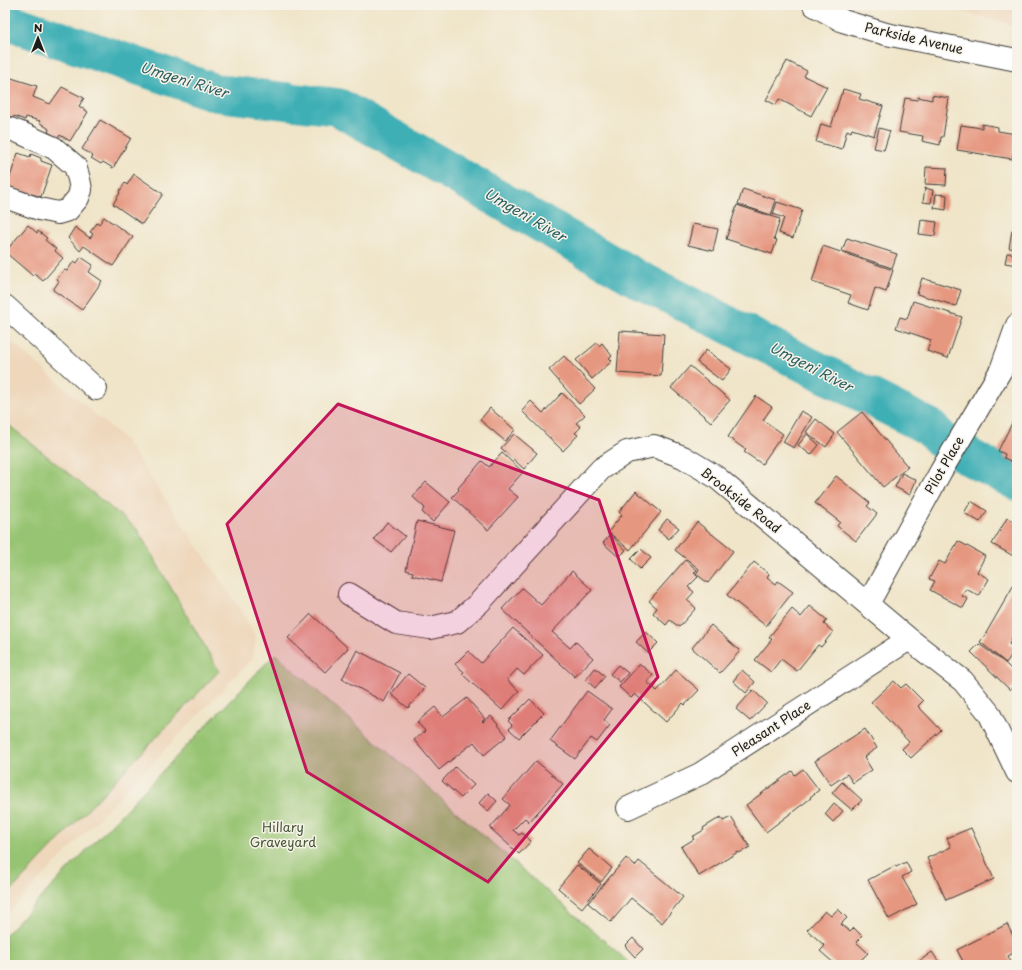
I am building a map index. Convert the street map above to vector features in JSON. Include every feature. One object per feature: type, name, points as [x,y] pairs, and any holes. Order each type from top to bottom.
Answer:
[{"type":"street","name":"Parkside Avenue","points":[[814,5],[843,21],[886,34],[1017,60]]},
{"type":"street","points":[[5,127],[54,148],[75,166],[81,190],[78,198],[68,210],[58,213],[39,209],[5,197]]},
{"type":"street","points":[[5,306],[96,389]]},
{"type":"street","name":"Pilot Place","points":[[868,604],[941,471],[1001,370],[1017,326]]},
{"type":"street","name":"Brookside Road","points":[[349,594],[396,623],[430,628],[457,622],[479,603],[601,469],[627,452],[654,446],[683,457],[716,477],[909,639],[963,681],[989,713],[1017,772]]},
{"type":"street","name":"Pleasant Place","points":[[628,808],[700,774],[909,639]]},
{"type":"highlighted area","points":[[338,404],[599,500],[658,677],[488,882],[307,772],[227,524]]},
{"type":"shaded area","points":[[937,5],[1017,5],[1017,26]]},
{"type":"shaded area","points":[[5,336],[125,440],[241,610],[256,638],[253,658],[5,916]]},
{"type":"green space","points":[[5,422],[137,529],[219,671],[5,897]]},
{"type":"green space","name":"Hillary Graveyard","points":[[275,654],[632,965],[5,965],[5,935]]},
{"type":"building","points":[[787,61],[807,71],[804,76],[827,87],[811,116],[779,99],[776,105],[766,100]]},
{"type":"building","points":[[5,76],[37,86],[33,97],[50,104],[62,87],[84,98],[79,106],[88,112],[70,141],[60,135],[58,138],[48,132],[49,129],[39,122],[40,121],[26,117],[25,120],[14,116],[13,118],[5,115]]},
{"type":"building","points":[[843,89],[861,94],[859,99],[883,106],[874,136],[852,129],[851,132],[847,130],[842,149],[816,142],[821,124],[831,127]]},
{"type":"building","points":[[932,95],[949,98],[943,137],[941,137],[940,145],[922,141],[923,136],[899,132],[905,98],[917,100],[918,97],[932,100]]},
{"type":"building","points":[[100,120],[131,138],[113,168],[103,162],[101,164],[91,158],[93,156],[82,149]]},
{"type":"building","points":[[982,124],[998,127],[998,131],[1016,134],[1012,159],[957,150],[961,125],[982,128]]},
{"type":"building","points":[[879,128],[890,131],[884,150],[874,148]]},
{"type":"building","points":[[18,153],[30,157],[31,154],[41,158],[41,161],[52,165],[41,197],[7,186]]},
{"type":"building","points":[[926,167],[947,168],[946,185],[925,184]]},
{"type":"building","points":[[134,174],[163,194],[142,224],[113,204],[125,183],[127,185]]},
{"type":"building","points":[[925,188],[933,190],[931,203],[923,202]]},
{"type":"building","points":[[743,189],[776,200],[771,215],[738,204]]},
{"type":"building","points":[[936,194],[947,195],[946,210],[934,208]]},
{"type":"building","points":[[777,202],[802,210],[793,238],[779,233],[784,218],[773,214]]},
{"type":"building","points":[[737,205],[780,219],[774,239],[777,240],[772,254],[726,239]]},
{"type":"building","points":[[104,217],[133,237],[113,266],[84,246],[80,251],[68,238],[75,227],[90,238],[93,234],[90,232]]},
{"type":"building","points":[[921,220],[937,222],[935,236],[919,234]]},
{"type":"building","points":[[693,224],[718,229],[713,251],[688,245]]},
{"type":"building","points":[[28,225],[37,233],[38,231],[47,238],[45,240],[56,249],[55,251],[63,258],[43,281],[35,274],[33,276],[5,252]]},
{"type":"building","points":[[1012,230],[1017,230],[1017,249],[1009,248]]},
{"type":"building","points":[[847,238],[897,254],[892,268],[842,251]]},
{"type":"building","points":[[823,246],[893,270],[886,292],[875,288],[868,310],[848,303],[851,295],[812,282]]},
{"type":"building","points":[[1007,253],[1017,254],[1017,265],[1005,263]]},
{"type":"building","points":[[81,257],[93,265],[89,272],[102,281],[82,310],[53,290],[59,281],[57,279],[64,270],[67,271],[74,261],[77,263]]},
{"type":"building","points":[[922,278],[961,290],[956,306],[917,294]]},
{"type":"building","points":[[913,301],[962,317],[948,358],[927,351],[931,340],[896,328],[900,317],[907,319]]},
{"type":"building","points":[[620,331],[664,334],[661,376],[617,373]]},
{"type":"building","points":[[597,343],[599,346],[602,343],[612,356],[609,358],[612,361],[592,379],[576,360]]},
{"type":"building","points":[[706,350],[731,369],[722,381],[697,362]]},
{"type":"building","points":[[564,356],[595,389],[579,404],[549,370]]},
{"type":"building","points":[[690,366],[730,400],[711,422],[671,388]]},
{"type":"building","points":[[562,393],[585,415],[576,423],[581,427],[575,433],[578,435],[563,451],[522,411],[531,401],[543,413]]},
{"type":"building","points":[[756,396],[772,407],[763,420],[783,434],[762,464],[744,452],[746,450],[728,437]]},
{"type":"building","points":[[490,408],[515,430],[505,441],[480,420]]},
{"type":"building","points":[[801,411],[812,417],[794,448],[783,442]]},
{"type":"building","points":[[862,412],[908,467],[883,487],[837,432]]},
{"type":"building","points":[[816,419],[835,434],[826,447],[806,432]]},
{"type":"building","points":[[1013,421],[1017,423],[1017,464],[1004,458],[1005,454],[998,451]]},
{"type":"building","points":[[514,434],[537,453],[524,469],[501,448]]},
{"type":"building","points":[[807,434],[819,445],[811,455],[798,445]]},
{"type":"building","points":[[502,453],[523,472],[508,489],[518,497],[488,530],[452,497],[482,461],[489,467]]},
{"type":"building","points":[[902,473],[916,480],[910,495],[895,487]]},
{"type":"building","points":[[836,476],[870,503],[867,506],[877,514],[856,541],[837,526],[840,522],[815,503]]},
{"type":"building","points":[[426,482],[450,502],[433,522],[422,512],[425,508],[413,497]]},
{"type":"building","points":[[636,491],[661,512],[630,550],[608,532],[622,515],[619,512]]},
{"type":"building","points":[[971,501],[987,511],[980,522],[964,513]]},
{"type":"building","points":[[1007,518],[1017,523],[1017,558],[992,544]]},
{"type":"building","points":[[667,519],[679,528],[669,539],[658,530]]},
{"type":"building","points":[[417,521],[454,530],[441,582],[412,575],[413,572],[406,570]]},
{"type":"building","points":[[387,522],[405,536],[391,552],[374,539]]},
{"type":"building","points":[[697,522],[733,551],[708,583],[696,574],[699,569],[675,550]]},
{"type":"building","points":[[610,535],[626,550],[619,557],[603,543]]},
{"type":"building","points":[[958,541],[985,556],[977,572],[989,579],[979,596],[966,589],[962,596],[968,599],[963,608],[930,590],[935,581],[929,579],[939,561],[945,564]]},
{"type":"building","points":[[641,549],[651,558],[640,569],[631,559]]},
{"type":"building","points":[[685,560],[697,570],[694,573],[698,577],[688,587],[694,592],[687,600],[696,608],[679,627],[670,620],[666,625],[653,613],[657,608],[649,601]]},
{"type":"building","points":[[754,562],[769,574],[767,577],[776,584],[778,581],[793,592],[766,626],[727,595]]},
{"type":"building","points":[[572,571],[592,590],[552,632],[570,648],[576,642],[593,658],[575,677],[502,609],[522,588],[541,605]]},
{"type":"building","points":[[1016,581],[1017,640],[1012,638],[1009,644],[1016,649],[1006,663],[980,642]]},
{"type":"building","points":[[810,606],[827,620],[824,624],[833,632],[821,647],[818,645],[797,671],[781,659],[771,672],[755,660],[772,639],[769,637],[792,609],[801,617]]},
{"type":"building","points":[[311,614],[348,648],[325,672],[288,638]]},
{"type":"building","points":[[711,625],[740,651],[720,673],[692,648]]},
{"type":"building","points":[[513,628],[543,655],[524,675],[517,669],[507,680],[519,691],[502,710],[462,674],[464,672],[455,664],[468,651],[481,663]]},
{"type":"building","points":[[646,632],[658,643],[648,653],[636,642]]},
{"type":"building","points":[[979,644],[1004,662],[1017,675],[1017,682],[1010,690],[971,652]]},
{"type":"building","points":[[357,650],[400,673],[384,702],[342,679]]},
{"type":"building","points":[[640,664],[653,675],[647,682],[657,691],[676,670],[699,690],[685,705],[683,703],[666,722],[635,694],[631,698],[619,687]]},
{"type":"building","points":[[618,665],[628,673],[620,682],[610,674]]},
{"type":"building","points":[[595,668],[605,676],[595,688],[586,680]]},
{"type":"building","points":[[742,670],[755,682],[746,693],[733,681]]},
{"type":"building","points":[[408,674],[425,688],[408,708],[391,694]]},
{"type":"building","points":[[894,681],[901,688],[906,684],[923,701],[918,706],[941,730],[911,758],[902,749],[909,742],[871,702]]},
{"type":"building","points":[[753,690],[767,703],[750,721],[736,709]]},
{"type":"building","points":[[587,691],[612,709],[604,720],[610,725],[597,742],[591,738],[575,759],[550,741]]},
{"type":"building","points":[[467,698],[485,719],[482,721],[483,722],[491,716],[507,736],[484,755],[474,742],[439,770],[414,740],[425,731],[417,722],[435,707],[443,717]]},
{"type":"building","points":[[530,699],[544,713],[519,738],[509,729],[512,725],[508,721]]},
{"type":"building","points":[[865,729],[877,748],[864,757],[872,770],[853,783],[847,774],[831,785],[815,761]]},
{"type":"building","points":[[536,761],[563,784],[529,822],[525,818],[513,830],[519,835],[522,833],[531,841],[519,854],[490,828],[510,805],[503,799]]},
{"type":"building","points":[[455,767],[474,785],[461,798],[442,781]]},
{"type":"building","points":[[803,769],[819,790],[810,797],[811,798],[766,832],[746,805],[792,771],[795,775]]},
{"type":"building","points":[[842,782],[862,800],[852,810],[832,793]]},
{"type":"building","points":[[488,793],[497,801],[488,811],[479,803]]},
{"type":"building","points":[[834,803],[843,811],[833,822],[825,814]]},
{"type":"building","points":[[721,817],[723,821],[731,817],[750,847],[739,853],[738,852],[699,876],[681,847],[694,839],[692,837],[704,830],[703,828]]},
{"type":"building","points":[[971,828],[994,879],[946,900],[927,858],[951,847],[947,838]]},
{"type":"building","points":[[589,849],[612,868],[601,882],[577,863]]},
{"type":"building","points":[[626,858],[635,866],[639,861],[683,897],[662,923],[631,898],[611,922],[588,903]]},
{"type":"building","points":[[906,862],[911,872],[902,877],[917,904],[889,919],[868,880],[896,865],[896,867]]},
{"type":"building","points":[[577,865],[601,884],[582,908],[558,888]]},
{"type":"building","points":[[838,909],[847,918],[841,924],[850,932],[854,928],[862,936],[856,942],[868,953],[856,965],[845,965],[842,962],[839,965],[836,965],[820,951],[825,946],[807,930],[825,911],[831,916]]},
{"type":"building","points":[[1007,924],[1017,944],[1017,951],[1008,956],[1012,964],[997,965],[996,963],[991,965],[965,965],[957,950]]},
{"type":"building","points":[[633,938],[643,949],[635,957],[625,946]]},
{"type":"building","points":[[932,952],[941,965],[914,965]]},
{"type":"waterway","name":"Umgeni River","points":[[5,21],[217,93],[338,107],[636,278],[929,427],[943,441],[971,458],[1017,482]]}]
